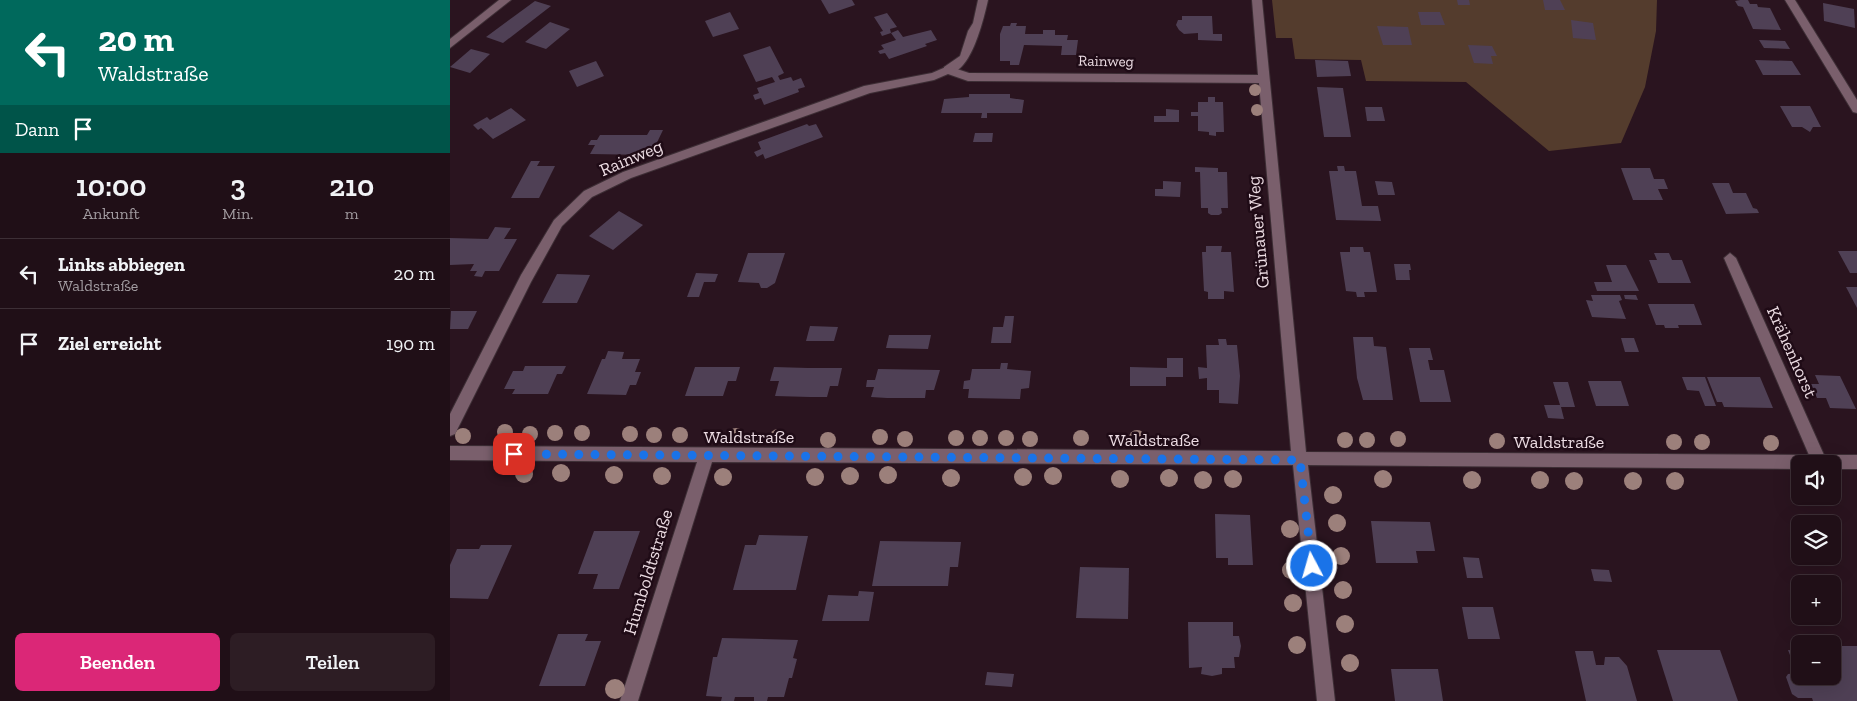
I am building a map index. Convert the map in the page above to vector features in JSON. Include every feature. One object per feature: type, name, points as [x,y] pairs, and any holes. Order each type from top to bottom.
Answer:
[{"type":"street","points":[[450,44],[506,0]]},
{"type":"street","name":"Rainweg","points":[[450,429],[526,279],[558,223],[588,194],[627,175],[868,88],[934,76],[948,70],[965,58],[973,31],[978,23],[983,0]]},
{"type":"street","name":"Grünauer Weg","points":[[1257,0],[1294,430],[1300,460],[1326,701]]},
{"type":"street","points":[[1790,0],[1857,109]]},
{"type":"street","name":"Rainweg","points":[[948,70],[968,77],[1264,79]]},
{"type":"street","name":"Krähenhorst","points":[[1730,258],[1817,455]]},
{"type":"street","name":"Waldstraße","points":[[450,453],[1791,462]]},
{"type":"street","name":"Humboldtstraße","points":[[629,701],[706,456]]},
{"type":"street","name":"Waldstraße","points":[[1841,462],[1857,462]]},
{"type":"shaded area","points":[[1272,0],[1657,0],[1656,31],[1645,87],[1621,143],[1549,151],[1466,82],[1366,81],[1361,60],[1295,59],[1292,38],[1276,38]]},
{"type":"building","points":[[821,0],[852,0],[855,5],[829,14]]},
{"type":"building","points":[[1457,0],[1469,0],[1470,5],[1458,5]]},
{"type":"building","points":[[1543,0],[1560,0],[1565,10],[1545,10]]},
{"type":"building","points":[[1748,0],[1750,4],[1757,4],[1758,7],[1770,8],[1781,30],[1753,29],[1743,7],[1738,6],[1735,1]]},
{"type":"building","points":[[535,1],[551,6],[503,43],[486,37]]},
{"type":"building","points":[[1823,3],[1854,9],[1855,28],[1824,21]]},
{"type":"building","points":[[730,12],[739,29],[713,37],[705,21]]},
{"type":"building","points":[[1418,12],[1440,12],[1445,25],[1421,25]]},
{"type":"building","points":[[887,13],[897,27],[890,29],[891,33],[882,36],[880,32],[883,31],[874,17]]},
{"type":"building","points":[[1182,16],[1212,16],[1213,34],[1222,34],[1222,41],[1198,40],[1198,33],[1184,34],[1176,25],[1178,20],[1182,20]]},
{"type":"building","points":[[1571,20],[1593,23],[1596,40],[1573,38]]},
{"type":"building","points":[[550,22],[570,29],[546,49],[525,42]]},
{"type":"building","points":[[1011,23],[1017,23],[1016,26],[1026,26],[1025,34],[1043,34],[1043,30],[1055,30],[1055,35],[1068,35],[1067,40],[1078,40],[1076,55],[1061,55],[1062,46],[1024,45],[1019,65],[1010,65],[1010,61],[1000,61],[1000,34],[1003,26],[1010,26]]},
{"type":"building","points":[[1377,26],[1408,27],[1412,45],[1383,45]]},
{"type":"building","points":[[898,30],[903,37],[931,30],[937,40],[925,44],[927,46],[889,59],[885,53],[880,54],[878,51],[884,49],[881,45],[896,40],[891,33]]},
{"type":"building","points":[[1759,40],[1785,41],[1790,49],[1764,48]]},
{"type":"building","points":[[1468,45],[1492,46],[1497,56],[1491,56],[1493,64],[1474,63]]},
{"type":"building","points":[[770,46],[784,73],[778,76],[780,80],[791,77],[793,81],[801,78],[805,87],[798,89],[799,92],[764,105],[761,98],[755,100],[753,95],[759,93],[757,88],[775,82],[772,77],[756,82],[743,55]]},
{"type":"building","points":[[471,49],[490,54],[470,73],[450,67]]},
{"type":"building","points":[[1315,60],[1348,61],[1351,76],[1317,77]]},
{"type":"building","points":[[1755,60],[1792,61],[1801,75],[1763,75]]},
{"type":"building","points":[[596,61],[604,76],[577,87],[569,71]]},
{"type":"building","points":[[1317,87],[1343,88],[1351,137],[1324,137]]},
{"type":"building","points":[[969,94],[1010,94],[1010,98],[1024,100],[1022,113],[987,113],[987,118],[981,118],[982,113],[941,113],[944,99],[969,97]]},
{"type":"building","points":[[1208,97],[1215,97],[1215,102],[1223,102],[1224,132],[1216,132],[1216,136],[1209,135],[1209,132],[1198,131],[1198,116],[1191,116],[1191,112],[1198,112],[1198,102],[1208,102]]},
{"type":"building","points":[[1780,106],[1810,106],[1821,127],[1813,127],[1810,132],[1802,127],[1792,127]]},
{"type":"building","points":[[1365,107],[1382,107],[1385,121],[1367,121]]},
{"type":"building","points":[[511,108],[526,120],[493,139],[481,128],[478,130],[473,125],[487,117],[490,120]]},
{"type":"building","points":[[1166,109],[1179,110],[1179,122],[1154,122],[1154,116],[1166,116]]},
{"type":"building","points":[[807,124],[809,126],[816,124],[823,137],[765,159],[763,154],[757,157],[754,152],[761,149],[758,142]]},
{"type":"building","points":[[650,130],[663,130],[651,155],[590,154],[595,145],[588,145],[591,140],[597,140],[600,135],[647,135]]},
{"type":"building","points":[[975,133],[993,133],[992,142],[973,142]]},
{"type":"building","points":[[531,161],[540,161],[537,166],[555,166],[539,198],[511,198]]},
{"type":"building","points":[[1337,166],[1344,166],[1345,171],[1356,171],[1362,206],[1378,206],[1381,221],[1336,220],[1329,171],[1338,171]]},
{"type":"building","points":[[1195,167],[1218,168],[1218,172],[1227,172],[1228,208],[1221,208],[1222,213],[1219,215],[1211,215],[1208,213],[1208,208],[1201,208],[1200,172],[1195,172]]},
{"type":"building","points":[[1621,168],[1650,168],[1654,179],[1664,179],[1668,189],[1658,189],[1663,200],[1633,200]]},
{"type":"building","points":[[1163,181],[1181,182],[1180,197],[1155,196],[1155,189],[1163,189]]},
{"type":"building","points":[[1375,181],[1392,182],[1395,195],[1378,195]]},
{"type":"building","points":[[1712,183],[1729,183],[1733,193],[1746,193],[1753,208],[1757,209],[1759,213],[1726,214]]},
{"type":"building","points":[[619,211],[643,225],[613,250],[589,236]]},
{"type":"building","points":[[495,227],[511,228],[504,239],[517,239],[499,271],[485,271],[482,277],[474,276],[477,271],[470,271],[474,264],[450,265],[450,238],[488,239]]},
{"type":"building","points":[[1206,246],[1222,246],[1221,252],[1231,252],[1234,292],[1224,291],[1224,299],[1208,299],[1208,292],[1204,291],[1202,252],[1206,252]]},
{"type":"building","points":[[1350,247],[1363,247],[1364,252],[1370,252],[1377,292],[1364,292],[1365,297],[1357,297],[1356,292],[1346,291],[1340,252],[1350,252]]},
{"type":"building","points":[[1838,251],[1857,251],[1857,273],[1850,273]]},
{"type":"building","points":[[748,253],[785,253],[775,283],[767,288],[761,288],[759,283],[738,282]]},
{"type":"building","points":[[1654,253],[1669,253],[1672,260],[1682,260],[1691,283],[1658,283],[1649,260],[1657,260]]},
{"type":"building","points":[[1394,264],[1410,264],[1410,280],[1396,280]]},
{"type":"building","points":[[1606,265],[1626,265],[1639,291],[1597,291],[1594,282],[1612,282]]},
{"type":"building","points":[[696,273],[718,274],[715,282],[704,282],[699,297],[687,297]]},
{"type":"building","points":[[557,274],[590,275],[577,303],[542,303]]},
{"type":"building","points":[[1846,287],[1857,287],[1857,308]]},
{"type":"building","points":[[1591,295],[1620,295],[1622,300],[1619,301],[1626,319],[1592,317],[1586,300],[1593,301]]},
{"type":"building","points":[[1624,295],[1636,295],[1638,300],[1625,299]]},
{"type":"building","points":[[1648,304],[1694,304],[1702,325],[1678,325],[1679,328],[1665,328],[1664,325],[1656,325]]},
{"type":"building","points":[[451,311],[477,311],[468,329],[450,329]]},
{"type":"building","points":[[1005,316],[1014,316],[1011,343],[991,343],[993,327],[1003,327]]},
{"type":"building","points":[[810,326],[838,327],[834,341],[806,341]]},
{"type":"building","points":[[889,335],[931,335],[928,349],[886,348]]},
{"type":"building","points":[[1353,337],[1373,337],[1374,346],[1386,347],[1393,400],[1363,400],[1357,378]]},
{"type":"building","points":[[1621,338],[1634,338],[1639,352],[1625,352]]},
{"type":"building","points":[[1218,339],[1226,339],[1227,345],[1237,345],[1240,376],[1238,404],[1219,403],[1219,390],[1207,390],[1207,378],[1199,379],[1198,367],[1207,368],[1206,345],[1219,345]]},
{"type":"building","points":[[1409,348],[1430,348],[1433,360],[1428,360],[1430,370],[1444,370],[1451,402],[1420,402]]},
{"type":"building","points":[[608,351],[624,352],[622,359],[640,359],[635,372],[641,372],[636,385],[630,385],[626,395],[587,394],[602,359],[605,359]]},
{"type":"building","points":[[1167,358],[1183,358],[1183,377],[1166,377],[1166,386],[1130,386],[1130,367],[1167,368]]},
{"type":"building","points":[[1001,363],[1008,363],[1007,369],[1031,371],[1029,388],[1021,389],[1020,399],[968,398],[969,389],[963,389],[964,381],[970,380],[972,369],[1000,369]]},
{"type":"building","points":[[525,366],[566,366],[562,374],[557,374],[548,394],[512,394],[515,389],[504,389],[513,371],[523,371]]},
{"type":"building","points":[[695,367],[740,367],[736,381],[728,381],[723,396],[685,396]]},
{"type":"building","points":[[774,367],[842,368],[838,386],[830,386],[827,397],[810,397],[775,396],[779,381],[770,381]]},
{"type":"building","points":[[878,369],[940,370],[934,390],[926,390],[925,398],[871,397],[874,387],[866,387],[867,380],[875,380]]},
{"type":"building","points":[[1815,375],[1840,376],[1856,409],[1830,408],[1826,398],[1817,398],[1811,384],[1819,384]]},
{"type":"building","points":[[1682,377],[1705,377],[1716,406],[1705,406],[1699,391],[1687,390]]},
{"type":"building","points":[[1707,377],[1760,377],[1773,408],[1724,407],[1722,402],[1717,402]]},
{"type":"building","points":[[1588,381],[1621,381],[1629,406],[1596,406]]},
{"type":"building","points":[[1553,382],[1568,382],[1575,407],[1561,407],[1564,419],[1548,418],[1544,405],[1560,405]]},
{"type":"building","points":[[1215,514],[1250,515],[1253,565],[1228,565],[1228,558],[1216,558]]},
{"type":"building","points":[[1371,521],[1430,522],[1435,551],[1416,551],[1418,563],[1376,563]]},
{"type":"building","points":[[594,531],[640,531],[619,589],[593,589],[598,574],[578,574]]},
{"type":"building","points":[[759,535],[808,536],[796,590],[733,590],[745,545],[756,545]]},
{"type":"building","points":[[880,541],[961,542],[958,567],[950,567],[948,586],[872,586]]},
{"type":"building","points":[[481,545],[512,545],[488,599],[450,598],[450,565],[457,549],[479,549]]},
{"type":"building","points":[[1463,557],[1479,558],[1483,578],[1467,578]]},
{"type":"building","points":[[1080,567],[1129,568],[1128,619],[1076,618]]},
{"type":"building","points":[[1591,569],[1609,570],[1612,582],[1594,581]]},
{"type":"building","points":[[859,591],[874,592],[869,621],[822,621],[828,595],[858,596]]},
{"type":"building","points":[[1462,607],[1493,607],[1500,639],[1468,639]]},
{"type":"building","points":[[1188,622],[1233,622],[1233,636],[1239,636],[1241,646],[1239,657],[1234,657],[1235,668],[1222,668],[1222,674],[1212,676],[1201,674],[1202,667],[1189,668]]},
{"type":"building","points":[[558,634],[588,634],[585,641],[601,641],[585,686],[539,686]]},
{"type":"building","points":[[722,638],[798,640],[793,658],[797,659],[784,697],[768,697],[767,701],[754,701],[754,697],[735,697],[734,701],[721,701],[722,697],[706,696],[713,657],[717,657]]},
{"type":"building","points":[[1841,646],[1857,646],[1857,701],[1813,701],[1812,698],[1798,698],[1792,694],[1786,677],[1791,674],[1791,685],[1841,685]]},
{"type":"building","points":[[1657,650],[1720,650],[1738,701],[1673,701]]},
{"type":"building","points":[[1575,651],[1593,651],[1596,665],[1604,665],[1605,657],[1619,657],[1627,666],[1637,701],[1586,701]]},
{"type":"building","points":[[1391,669],[1438,669],[1443,701],[1395,701]]},
{"type":"building","points":[[987,672],[1014,674],[1012,687],[985,685]]},
{"type":"route","points":[[514,454],[1300,460],[1312,566]]}]
